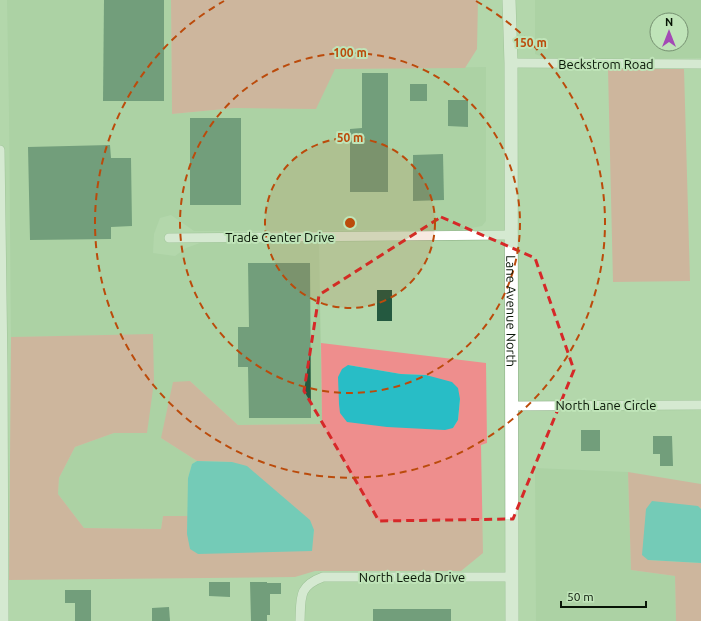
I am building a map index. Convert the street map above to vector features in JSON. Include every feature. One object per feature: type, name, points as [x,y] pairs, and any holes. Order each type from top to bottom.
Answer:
[{"type":"main road","name":"Lane Avenue North","points":[[509,0],[511,63],[512,621]]},
{"type":"street","name":"Beckstrom Road","points":[[511,63],[701,64]]},
{"type":"street","points":[[0,150],[4,621]]},
{"type":"street","name":"Trade Center Drive","points":[[169,238],[511,235]]},
{"type":"street","name":"North Lane Circle","points":[[511,406],[701,405]]},
{"type":"street","name":"North Leeda Drive","points":[[300,621],[301,600],[305,588],[312,581],[323,577],[511,577]]},
{"type":"highlighted area","points":[[441,217],[535,258],[574,370],[513,519],[379,521],[304,391],[319,295]]},
{"type":"shaded area","points":[[7,0],[171,0],[172,114],[235,108],[334,69],[486,67],[486,221],[482,226],[460,230],[194,231],[171,215],[160,218],[154,234],[153,253],[175,256],[186,248],[200,243],[319,243],[322,424],[238,425],[190,381],[161,438],[197,461],[192,464],[188,478],[188,516],[163,516],[161,529],[84,528],[58,494],[59,478],[75,447],[114,433],[147,433],[153,335],[11,337]]},
{"type":"shaded area","points":[[171,0],[478,0],[477,49],[465,68],[335,69],[316,109],[235,108],[172,114]]},
{"type":"shaded area","points":[[535,0],[701,0],[701,58],[547,59],[535,54]]},
{"type":"shaded area","points":[[608,69],[684,69],[690,281],[613,282]]},
{"type":"shaded area","points":[[153,334],[154,382],[147,433],[114,433],[75,447],[59,478],[58,494],[84,528],[161,529],[163,516],[188,516],[187,534],[311,551],[314,530],[232,462],[197,461],[161,438],[173,382],[190,381],[238,425],[322,424],[321,343],[486,363],[487,443],[481,445],[483,553],[461,571],[315,571],[295,577],[9,580],[11,337]],"holes":[[[348,365],[401,374],[426,375],[460,399],[458,420],[453,428]]]},
{"type":"shaded area","points":[[535,468],[628,472],[631,570],[675,576],[676,621],[536,621]]},
{"type":"shaded area","points":[[628,472],[701,484],[701,509],[697,506],[648,560],[701,563],[701,621],[676,621],[675,576],[631,570]]},
{"type":"water","points":[[348,365],[401,374],[426,375],[452,382],[458,388],[460,399],[458,420],[453,428],[445,430],[387,427],[347,422],[340,413],[338,377],[342,369]]},
{"type":"water","points":[[197,461],[232,462],[247,466],[310,520],[314,530],[312,551],[198,554],[190,549],[187,534],[188,478],[192,464]]},
{"type":"water","points":[[652,501],[698,506],[701,509],[701,563],[648,560],[642,555],[646,509]]},
{"type":"building","points":[[104,0],[164,0],[164,101],[103,101]]},
{"type":"building","points":[[362,73],[388,73],[388,192],[350,192],[350,129],[362,128]]},
{"type":"building","points":[[410,84],[427,84],[427,101],[410,101]]},
{"type":"building","points":[[448,100],[468,100],[468,127],[448,126]]},
{"type":"building","points":[[190,118],[241,118],[241,205],[190,205]]},
{"type":"building","points":[[110,145],[111,158],[131,158],[132,226],[111,227],[111,239],[30,240],[28,147]]},
{"type":"building","points":[[443,154],[444,200],[413,201],[413,155]]},
{"type":"building","points":[[248,263],[310,263],[311,418],[249,418],[248,367],[238,367],[238,327],[249,327]]},
{"type":"building","points":[[377,290],[392,290],[392,321],[377,321]]},
{"type":"building","points":[[581,430],[600,430],[600,451],[581,451]]},
{"type":"building","points":[[653,436],[672,436],[673,466],[660,466],[660,454],[653,454]]},
{"type":"building","points":[[209,582],[230,582],[230,597],[209,596]]},
{"type":"building","points":[[250,582],[281,583],[281,594],[270,594],[270,615],[267,615],[267,621],[251,621]]},
{"type":"building","points":[[65,590],[91,590],[91,621],[75,621],[75,603],[65,603]]},
{"type":"building","points":[[169,607],[170,621],[152,621],[152,608]]},
{"type":"building","points":[[373,609],[451,609],[451,621],[373,621]]}]
